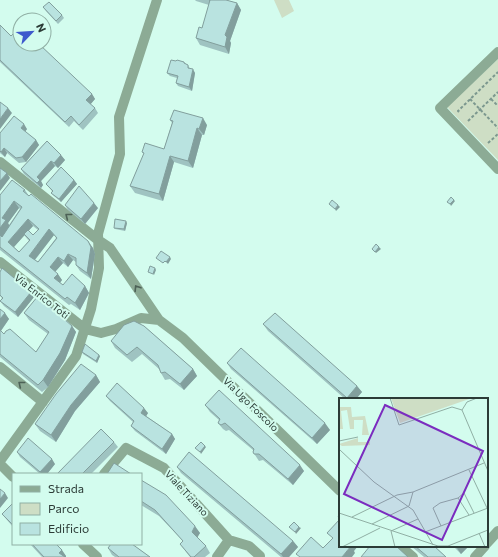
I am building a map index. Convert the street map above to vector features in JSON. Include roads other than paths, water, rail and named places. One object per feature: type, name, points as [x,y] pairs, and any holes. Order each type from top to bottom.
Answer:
[{"type":"street","points":[[0,461],[76,356],[85,330],[91,309],[99,268],[98,234],[120,154],[119,118],[157,0]]},
{"type":"street","points":[[498,52],[440,108],[498,169]]},
{"type":"street","points":[[0,162],[110,248],[159,320]]},
{"type":"street","name":"Via Enrico Toti","points":[[0,262],[85,330]]},
{"type":"street","points":[[85,330],[101,333],[116,329],[141,318],[146,314],[148,309],[147,302]]},
{"type":"street","points":[[141,318],[159,320]]},
{"type":"street","name":"Via Ugo Foscolo","points":[[159,320],[183,338],[339,490]]},
{"type":"street","points":[[0,367],[42,402]]},
{"type":"street","name":"Viale Tiziano","points":[[105,473],[126,448],[164,468],[228,540]]},
{"type":"street","points":[[0,464],[12,476]]},
{"type":"street","points":[[488,543],[498,531]]},
{"type":"street","points":[[217,557],[228,540],[249,546],[260,556],[259,557]]},
{"type":"street","points":[[84,545],[97,557]]},
{"type":"street","points":[[401,547],[413,557]]},
{"type":"street","points":[[475,557],[484,547]]}]
